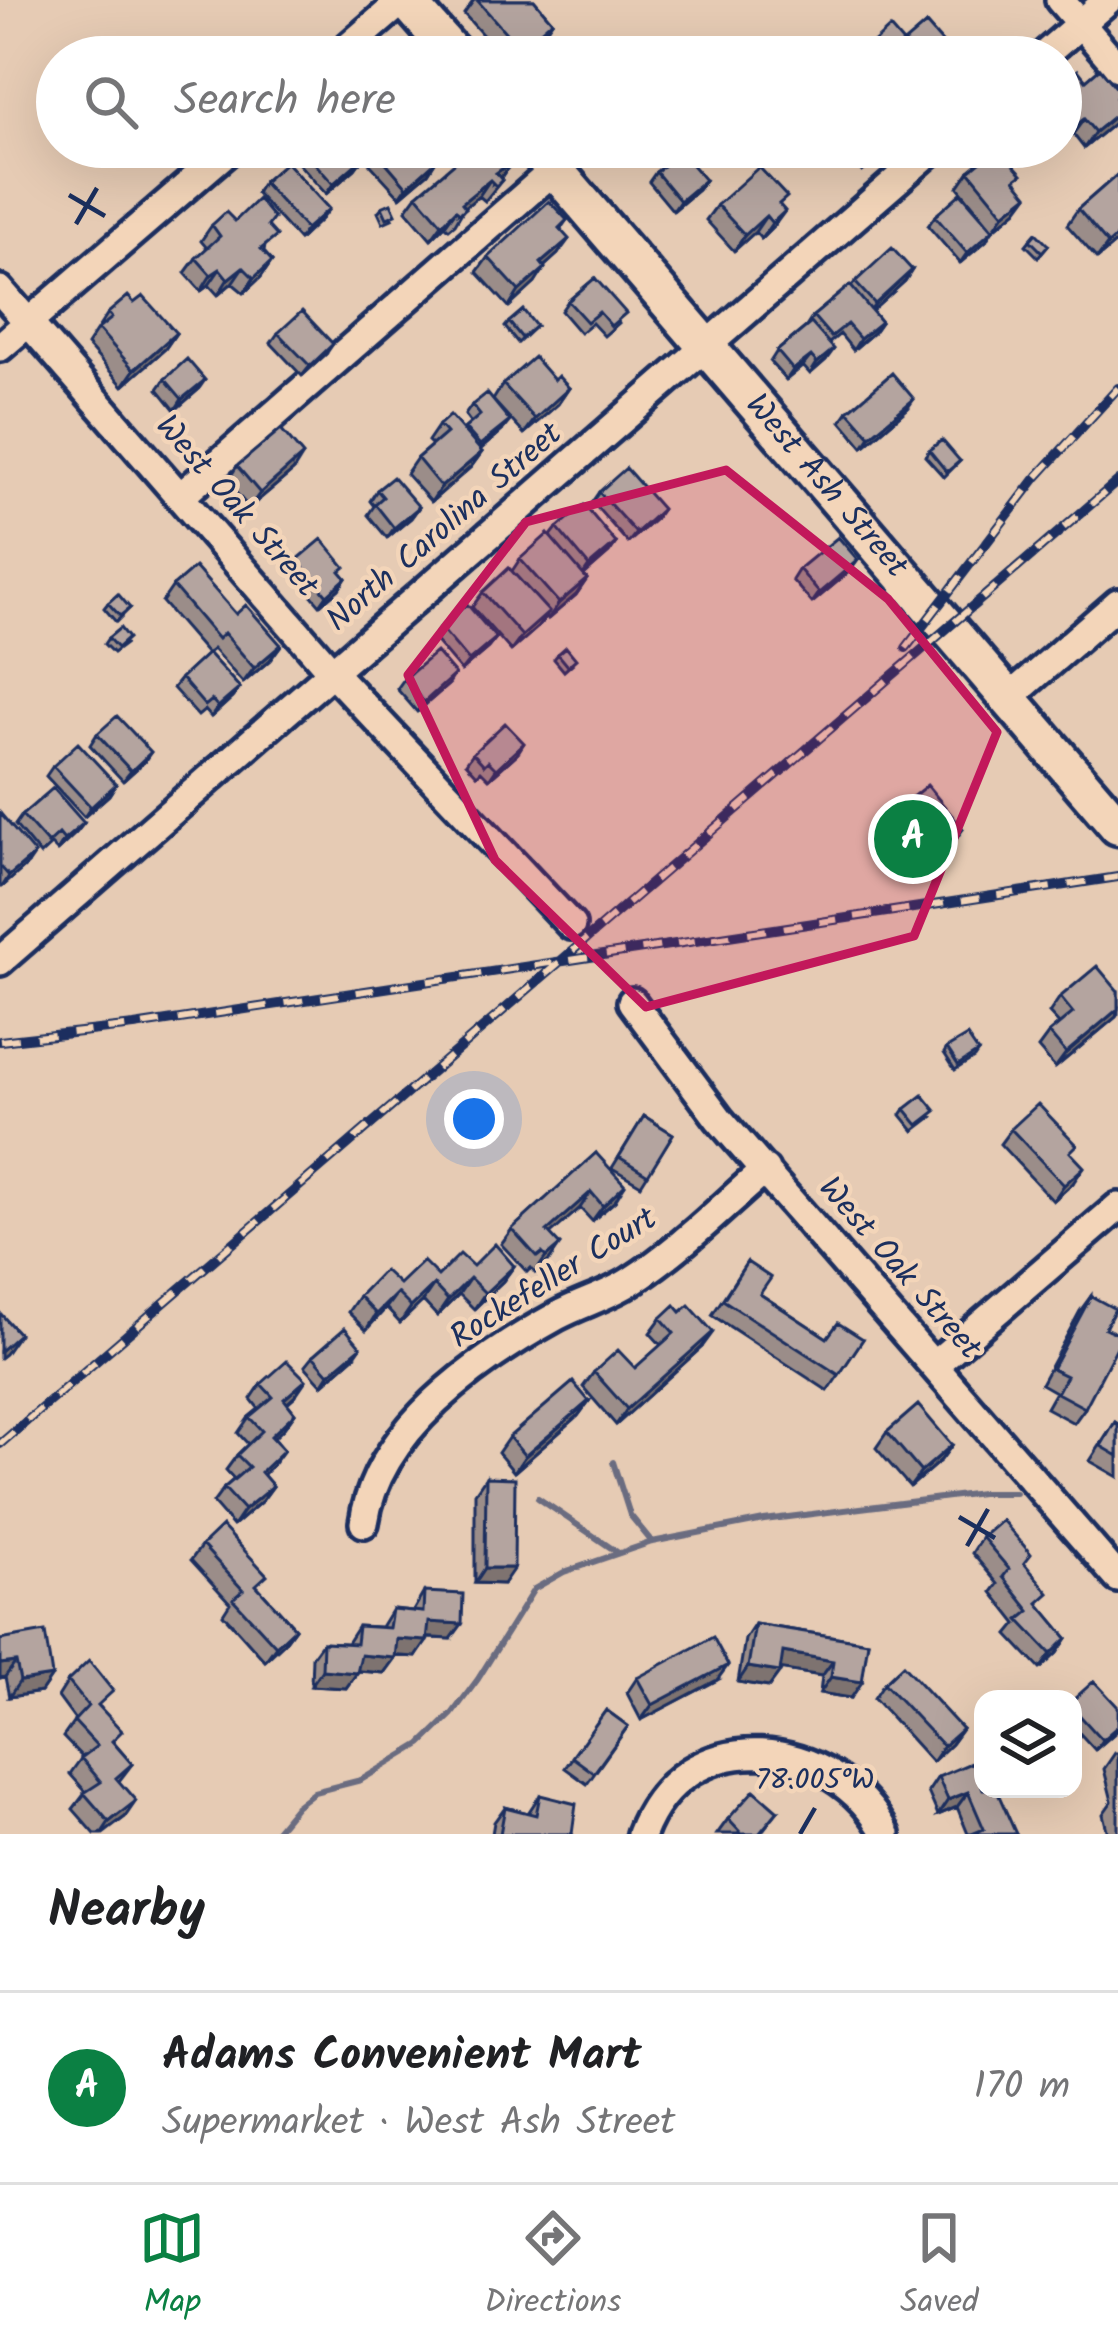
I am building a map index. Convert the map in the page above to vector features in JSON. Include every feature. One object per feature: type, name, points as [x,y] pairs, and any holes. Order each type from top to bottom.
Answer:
[{"type":"main road","points":[[404,0],[437,36]]},
{"type":"main road","name":"West Ash Street","points":[[553,168],[1118,826]]},
{"type":"street","points":[[362,36],[404,0]]},
{"type":"street","points":[[1060,0],[1118,67]]},
{"type":"street","points":[[1067,36],[1108,0]]},
{"type":"street","points":[[0,347],[208,168]]},
{"type":"street","points":[[180,497],[534,168]]},
{"type":"street","name":"North Carolina Street","points":[[0,961],[911,168]]},
{"type":"street","name":"West Oak Street","points":[[0,290],[333,673],[571,925]]},
{"type":"street","points":[[1010,697],[1118,603]]},
{"type":"street","name":"West Oak Street","points":[[632,1002],[719,1119],[1116,1572]]},
{"type":"street","name":"Rockefeller Court","points":[[364,1523],[371,1487],[386,1456],[458,1382],[561,1314],[643,1273],[765,1170]]},
{"type":"street","points":[[934,1365],[1112,1224]]},
{"type":"street","points":[[641,1834],[658,1803],[693,1772],[718,1760],[764,1753],[808,1761],[837,1776],[858,1792],[886,1834]]},
{"type":"highlighted area","points":[[726,470],[888,599],[997,732],[914,936],[646,1007],[495,860],[408,675],[526,522]]},
{"type":"building","points":[[477,0],[534,0],[552,21],[535,36],[509,36]]},
{"type":"building","points":[[926,24],[937,36],[912,36]]},
{"type":"building","points":[[1100,68],[1118,90],[1118,113],[1095,132],[1082,120],[1082,75],[1086,80]]},
{"type":"building","points":[[279,168],[291,168],[329,209],[306,229],[263,182]]},
{"type":"building","points":[[319,168],[351,168],[333,184]]},
{"type":"building","points":[[391,168],[428,168],[407,187]]},
{"type":"building","points":[[448,168],[503,168],[496,173],[502,180],[496,186],[490,180],[462,203],[466,208],[460,213],[456,210],[442,224],[417,195]]},
{"type":"building","points":[[695,168],[705,180],[680,201],[656,172]]},
{"type":"building","points":[[758,168],[787,197],[779,204],[785,211],[772,223],[766,216],[745,235],[717,205]]},
{"type":"building","points":[[1017,168],[1022,174],[1015,179],[1028,195],[1004,214],[969,171]]},
{"type":"building","points":[[1118,174],[1118,235],[1108,244],[1078,209]]},
{"type":"building","points":[[961,193],[993,230],[967,253],[935,216]]},
{"type":"building","points":[[258,199],[274,218],[268,226],[277,236],[261,249],[272,261],[254,278],[243,267],[228,279],[220,269],[211,275],[196,258],[220,236],[212,225],[226,212],[235,221]]},
{"type":"building","points":[[549,201],[567,220],[559,228],[569,239],[519,291],[488,257]]},
{"type":"building","points":[[391,203],[396,214],[387,218],[382,207]]},
{"type":"building","points":[[1036,233],[1048,245],[1042,252],[1030,240]]},
{"type":"building","points":[[892,248],[912,270],[875,304],[855,282]]},
{"type":"building","points":[[595,278],[626,313],[611,326],[599,312],[587,322],[568,301]]},
{"type":"building","points":[[850,285],[881,322],[860,339],[847,324],[831,337],[813,316]]},
{"type":"building","points":[[128,296],[134,303],[143,296],[176,333],[134,370],[98,329]]},
{"type":"building","points":[[523,310],[536,326],[522,338],[509,322]]},
{"type":"building","points":[[302,311],[333,344],[310,366],[278,333]]},
{"type":"building","points":[[811,323],[834,349],[817,363],[811,356],[793,370],[777,351]]},
{"type":"building","points":[[534,357],[554,380],[558,376],[569,388],[535,419],[503,384]]},
{"type":"building","points":[[187,359],[205,380],[182,399],[165,379]]},
{"type":"building","points":[[892,373],[914,399],[870,436],[848,411]]},
{"type":"building","points":[[487,393],[510,421],[480,445],[465,428],[480,415],[472,405]]},
{"type":"building","points":[[450,415],[482,452],[441,487],[417,458],[446,433],[439,425]]},
{"type":"building","points":[[281,429],[303,455],[260,493],[237,466]]},
{"type":"building","points":[[942,440],[960,461],[947,472],[929,450]]},
{"type":"building","points":[[626,468],[662,509],[636,533],[599,492]]},
{"type":"building","points":[[393,477],[419,507],[394,528],[375,504],[383,497],[377,490]]},
{"type":"building","points":[[584,505],[616,543],[589,566],[557,528]]},
{"type":"building","points":[[548,534],[587,579],[559,603],[520,559]]},
{"type":"building","points":[[838,537],[858,560],[819,593],[799,569]]},
{"type":"building","points":[[322,539],[345,567],[340,571],[346,578],[327,595],[297,560]]},
{"type":"building","points":[[195,567],[236,614],[246,605],[281,645],[254,668],[224,633],[218,639],[173,586]]},
{"type":"building","points":[[509,568],[549,612],[522,636],[483,592]]},
{"type":"building","points":[[118,594],[130,608],[120,616],[108,603]]},
{"type":"building","points":[[467,604],[496,638],[469,661],[440,627]]},
{"type":"building","points":[[120,628],[128,638],[117,648],[108,638]]},
{"type":"building","points":[[566,647],[576,659],[568,666],[558,654]]},
{"type":"building","points":[[436,652],[455,674],[424,702],[404,679]]},
{"type":"building","points":[[208,653],[240,688],[218,707],[212,700],[205,706],[181,678]]},
{"type":"building","points":[[117,716],[151,752],[131,771],[97,734]]},
{"type":"building","points":[[505,723],[524,743],[496,769],[488,761],[484,765],[473,753]]},
{"type":"building","points":[[78,743],[116,784],[91,807],[53,766]]},
{"type":"building","points":[[927,785],[963,829],[921,863],[885,819]]},
{"type":"building","points":[[53,788],[84,823],[64,840],[59,834],[48,844],[22,815]]},
{"type":"building","points":[[0,813],[35,854],[9,876],[0,866]]},
{"type":"building","points":[[1097,966],[1118,991],[1118,1009],[1066,1053],[1049,1033],[1073,1013],[1060,997]]},
{"type":"building","points":[[967,1036],[978,1052],[958,1065],[947,1048]]},
{"type":"building","points":[[923,1095],[936,1111],[918,1125],[905,1109]]},
{"type":"building","points":[[1038,1104],[1077,1145],[1070,1152],[1084,1167],[1064,1185],[1011,1129]]},
{"type":"building","points":[[644,1116],[673,1134],[648,1175],[619,1157]]},
{"type":"building","points":[[596,1153],[625,1185],[603,1206],[591,1192],[547,1231],[560,1245],[546,1257],[542,1253],[537,1257],[512,1229]]},
{"type":"building","points":[[495,1244],[514,1266],[485,1293],[470,1278],[448,1300],[434,1285],[411,1307],[397,1293],[376,1314],[359,1296],[384,1270],[399,1284],[423,1261],[438,1276],[460,1254],[473,1266]]},
{"type":"building","points":[[747,1262],[771,1278],[760,1294],[827,1338],[838,1323],[863,1339],[839,1375],[723,1300]]},
{"type":"building","points":[[1091,1296],[1115,1309],[1105,1328],[1118,1334],[1118,1345],[1085,1408],[1057,1393],[1066,1376],[1052,1369]]},
{"type":"building","points":[[675,1305],[681,1312],[689,1305],[713,1332],[627,1409],[594,1372],[618,1350],[635,1368],[674,1333],[661,1318]]},
{"type":"building","points":[[0,1313],[19,1334],[0,1351]]},
{"type":"building","points":[[345,1328],[361,1347],[329,1374],[313,1356]]},
{"type":"building","points":[[287,1361],[306,1380],[284,1399],[295,1413],[271,1436],[284,1450],[261,1472],[273,1486],[244,1510],[224,1488],[249,1467],[237,1455],[262,1431],[249,1417],[273,1397],[261,1384]]},
{"type":"building","points":[[573,1382],[589,1401],[525,1456],[509,1437]]},
{"type":"building","points":[[918,1405],[952,1445],[921,1472],[887,1432]]},
{"type":"building","points":[[1118,1424],[1118,1456],[1101,1446]]},
{"type":"building","points":[[486,1477],[515,1478],[514,1568],[485,1568]]},
{"type":"building","points":[[1002,1520],[1031,1554],[1024,1563],[1049,1593],[1038,1603],[1067,1638],[1051,1654],[1019,1620],[1030,1611],[1003,1577],[1009,1569],[982,1537]]},
{"type":"building","points":[[222,1526],[267,1575],[256,1585],[295,1628],[276,1646],[233,1599],[243,1590],[202,1545]]},
{"type":"building","points":[[424,1592],[463,1594],[462,1624],[429,1622],[427,1641],[397,1639],[395,1658],[361,1655],[357,1673],[322,1670],[323,1642],[356,1644],[358,1626],[389,1628],[392,1609],[423,1612]]},
{"type":"building","points":[[755,1624],[868,1642],[862,1682],[831,1677],[833,1661],[783,1652],[780,1672],[748,1667]]},
{"type":"building","points":[[45,1632],[52,1676],[20,1681],[16,1662],[0,1664],[0,1640]]},
{"type":"building","points":[[713,1637],[728,1665],[652,1705],[637,1678]]},
{"type":"building","points":[[89,1661],[113,1691],[98,1705],[122,1731],[112,1741],[132,1764],[116,1778],[136,1801],[109,1822],[84,1793],[101,1782],[81,1758],[97,1746],[74,1721],[88,1706],[68,1681]]},
{"type":"building","points":[[903,1665],[962,1729],[943,1746],[884,1683]]},
{"type":"building","points":[[1094,1681],[1118,1707],[1118,1726],[1102,1740],[1082,1718],[1082,1692]]},
{"type":"building","points":[[606,1710],[628,1726],[594,1773],[572,1757]]},
{"type":"building","points":[[973,1762],[974,1798],[1000,1798],[1016,1834],[972,1834],[984,1829],[968,1792],[948,1800],[938,1777]]},
{"type":"building","points":[[754,1790],[778,1811],[759,1834],[738,1834],[728,1819]]},
{"type":"building","points":[[540,1795],[576,1804],[572,1834],[500,1834],[505,1807],[536,1815]]},
{"type":"waterway","points":[[613,1462],[630,1515],[652,1542]]},
{"type":"waterway","points":[[273,1834],[314,1792],[361,1780],[421,1744],[478,1679],[534,1589],[564,1572],[652,1542],[764,1520],[981,1493],[1015,1493]]},
{"type":"waterway","points":[[538,1498],[617,1552]]},
{"type":"railway","points":[[906,648],[1036,478],[1118,388]]},
{"type":"railway","points":[[0,1444],[1118,481]]},
{"type":"railway","points":[[0,1041],[134,1026],[1118,877]]},
{"type":"place","name":"Adams Convenient Mart","points":[[913,839]]}]
